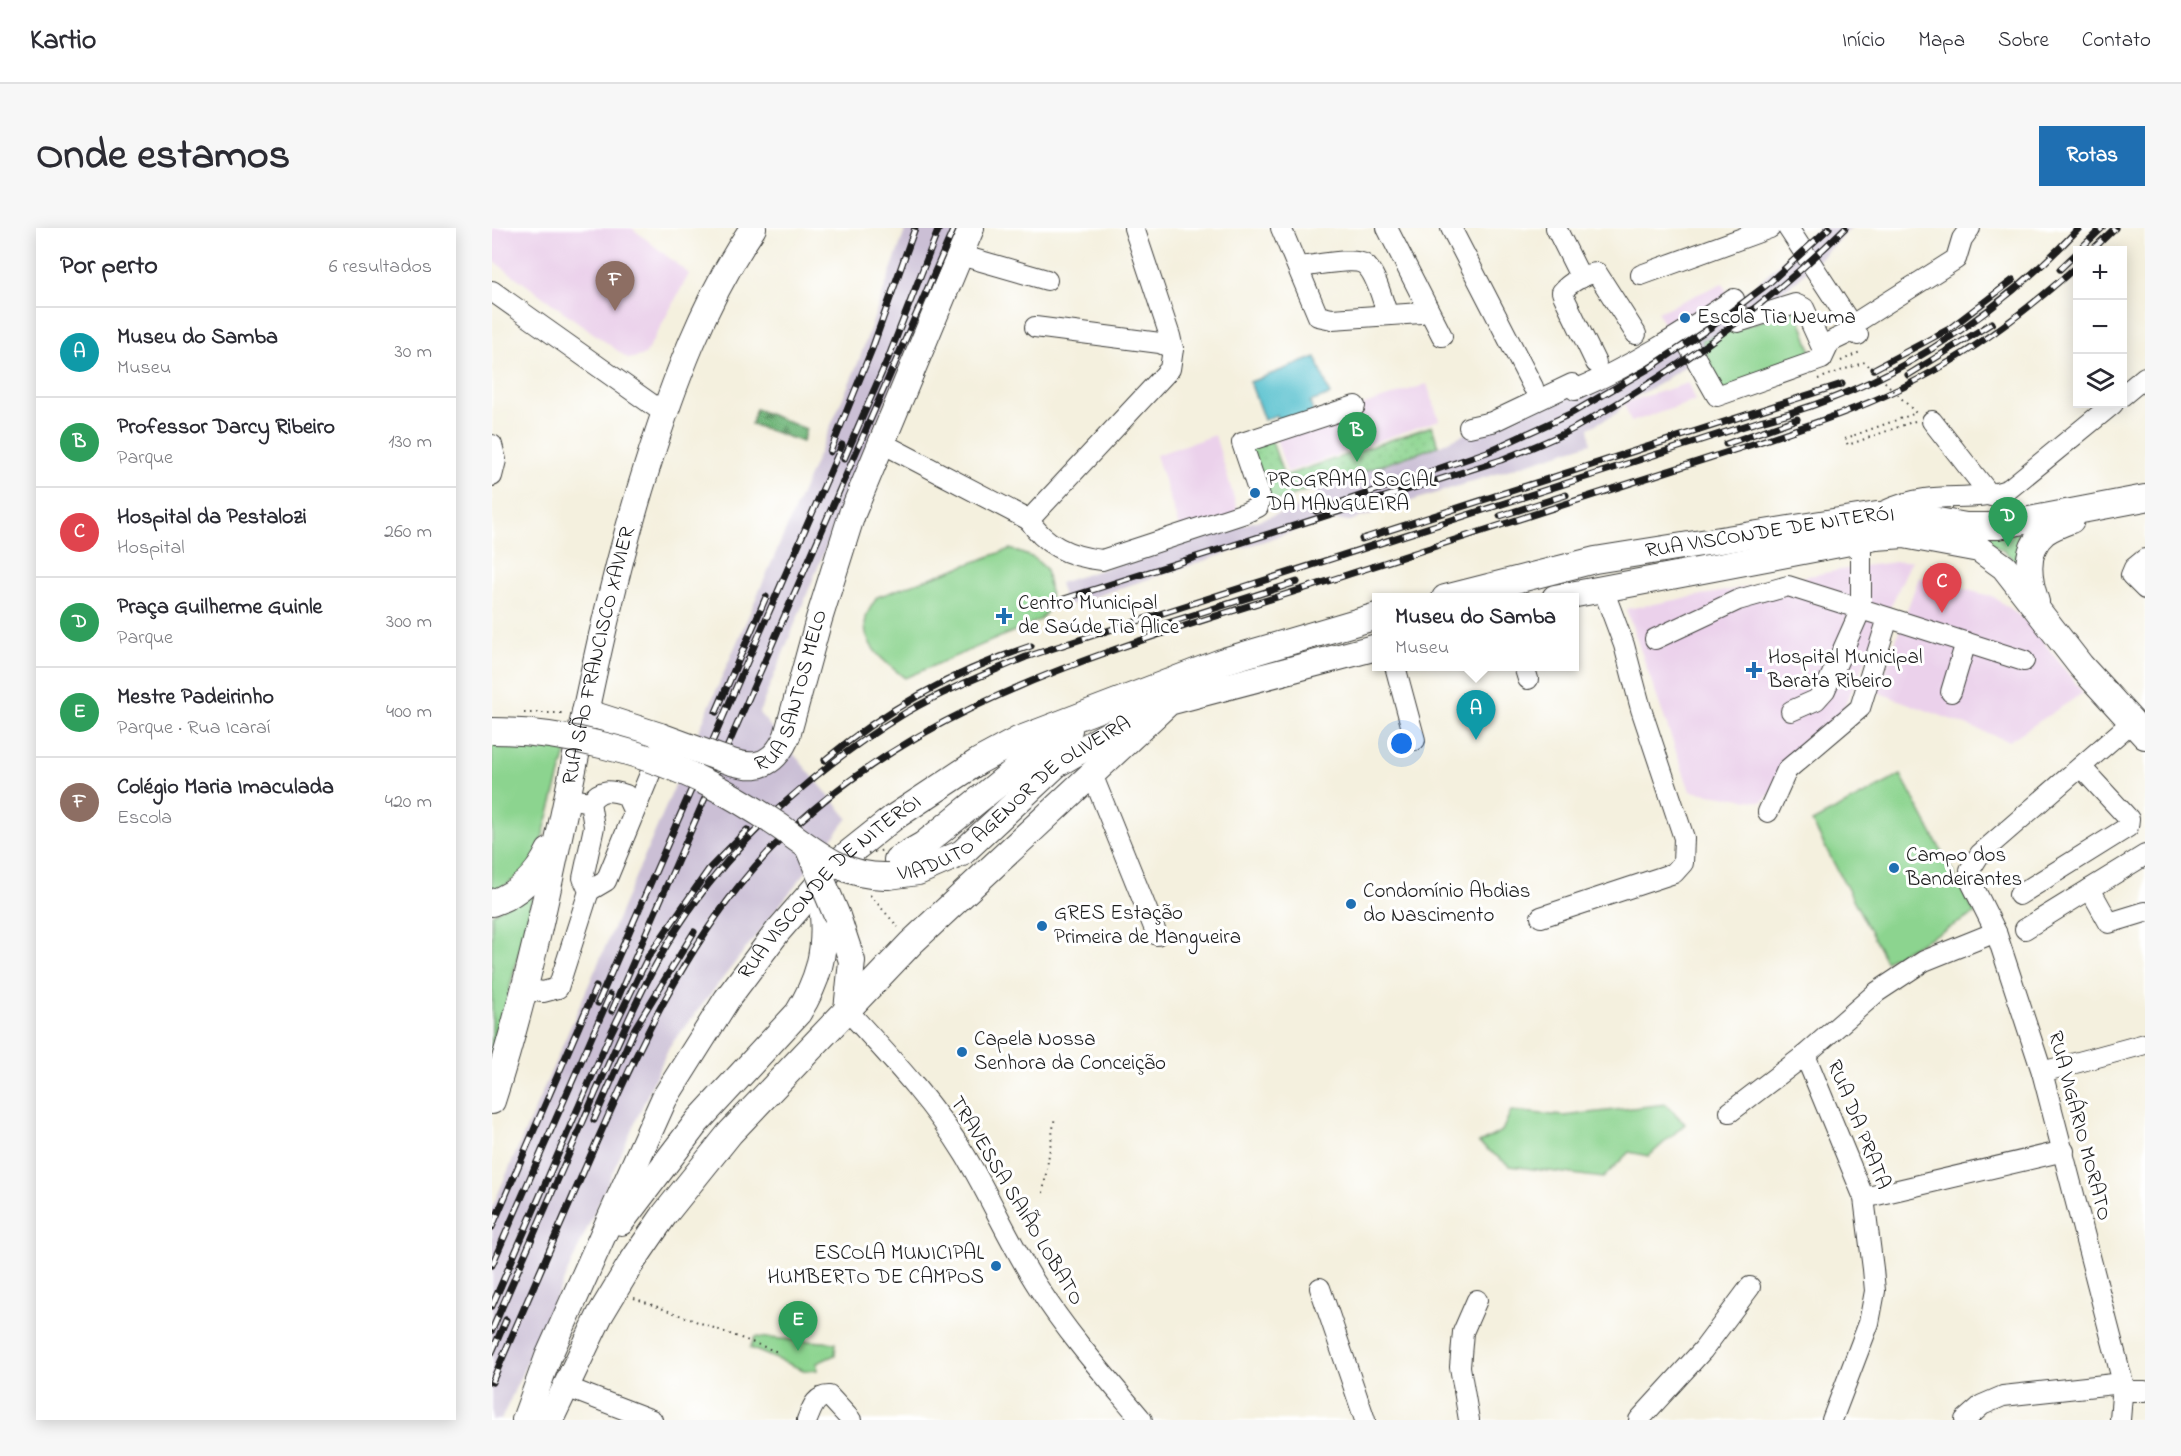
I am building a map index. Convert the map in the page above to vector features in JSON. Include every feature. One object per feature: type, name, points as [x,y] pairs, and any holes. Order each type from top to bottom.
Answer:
[{"type":"main road","name":"RUA SÃO FRANCISCO XAVIER","points":[[492,1101],[523,989],[559,828],[579,800],[585,712],[622,547],[664,413],[710,303],[753,228]]},
{"type":"main road","name":"RUA SANTOS MELO","points":[[585,712],[660,736],[742,767],[769,760],[780,752],[787,736],[819,619],[852,514],[971,228]]},
{"type":"main road","points":[[2139,729],[2050,629],[2036,601],[2028,565],[2035,545],[2045,532],[2095,508],[2145,498]]},
{"type":"main road","name":"RUA VISCONDE DE NITERÓI","points":[[1460,593],[1595,560],[1866,524],[1910,516],[1966,526],[1998,526],[2095,508]]},
{"type":"main road","name":"RUA VISCONDE DE NITERÓI","points":[[1579,593],[1866,524],[1904,535],[1978,549],[2004,567],[2050,629]]},
{"type":"main road","points":[[1595,560],[1603,589]]},
{"type":"main road","points":[[1557,568],[1558,593]]},
{"type":"main road","name":"RUA VISCONDE DE NITERÓI","points":[[525,1420],[548,1357],[664,1099],[727,999],[778,932],[839,861],[893,818],[978,761],[1018,740],[1224,661],[1372,617]]},
{"type":"main road","points":[[550,1420],[615,1290],[665,1214],[730,1133],[911,943],[1169,702],[1372,648]]},
{"type":"main road","name":"VIADUTO AGENOR DE OLIVEIRA","points":[[492,731],[529,721],[616,745],[702,773],[756,802],[798,835],[822,858],[848,871],[870,877],[918,872],[962,853],[1057,764],[1130,719],[1169,702]]},
{"type":"main road","name":"VIADUTO AGENOR DE OLIVEIRA","points":[[492,731],[514,731],[620,750],[677,770],[753,808],[798,835],[857,863],[876,866],[897,860],[923,845],[1044,746],[1109,704]]},
{"type":"main road","points":[[492,903],[505,898],[532,878],[546,856],[559,828]]},
{"type":"main road","points":[[798,835],[837,916],[852,961],[847,1010]]},
{"type":"main road","points":[[588,1272],[639,1195],[810,994],[824,954],[823,915],[798,835]]},
{"type":"main road","points":[[548,1357],[560,1365],[571,1378]]},
{"type":"street","points":[[1029,520],[1170,369],[1173,350],[1134,228]]},
{"type":"street","points":[[1281,228],[1318,316],[1332,318],[1421,313]]},
{"type":"street","points":[[1387,228],[1442,336]]},
{"type":"street","points":[[1451,228],[1533,387]]},
{"type":"street","points":[[1556,228],[1581,278]]},
{"type":"street","points":[[1641,276],[1770,228]]},
{"type":"street","points":[[1682,334],[1717,396],[1822,359],[1830,342],[1855,331],[1956,259],[1962,239],[1970,228]]},
{"type":"street","points":[[1797,231],[1855,331]]},
{"type":"street","points":[[960,255],[1047,280]]},
{"type":"street","points":[[1298,267],[1353,261],[1363,263],[1371,272],[1388,315]]},
{"type":"street","points":[[1596,363],[1562,292],[1581,278],[1592,273],[1601,276],[1636,334]]},
{"type":"street","points":[[492,291],[664,413]]},
{"type":"street","points":[[1469,427],[1492,422],[1572,384],[1575,390],[1610,375],[1682,334],[1734,299],[1738,322],[1795,304],[1804,308],[1824,352]]},
{"type":"street","points":[[1035,327],[1160,343],[1173,350]]},
{"type":"street","points":[[2127,392],[2145,377]]},
{"type":"street","points":[[882,443],[1029,520],[1047,543],[1085,558],[1102,560],[1258,507],[1260,496],[1242,443],[1355,406]]},
{"type":"street","points":[[1791,711],[1816,700],[1825,690],[1862,609],[1866,524],[1901,504],[1925,499],[1991,496],[2019,483],[2108,408]]},
{"type":"street","points":[[1932,420],[1991,496]]},
{"type":"street","points":[[492,445],[496,460],[492,476]]},
{"type":"street","points":[[2145,559],[2134,568],[2131,574],[2145,589]]},
{"type":"street","points":[[1655,639],[1738,600],[1788,586],[2024,661]]},
{"type":"street","points":[[1541,917],[1674,873],[1683,863],[1684,837],[1641,709],[1624,645],[1603,589]]},
{"type":"street","points":[[1768,812],[1787,770],[1860,708],[1888,618]]},
{"type":"street","points":[[1951,692],[1966,642]]},
{"type":"street","points":[[1396,671],[1415,740]]},
{"type":"street","points":[[2019,895],[2128,827],[2129,819],[2081,767],[2139,729]]},
{"type":"street","name":"RUA VIGÁRIO MORATO","points":[[2081,767],[1980,854],[1970,870],[1970,880],[1996,932],[2042,1072],[2123,1387],[2120,1420]]},
{"type":"street","points":[[523,989],[543,992],[558,988],[589,891],[606,881],[633,810],[650,774]]},
{"type":"street","points":[[1092,774],[1156,935]]},
{"type":"street","points":[[589,891],[583,878],[594,827],[579,800],[612,790],[626,795],[633,810]]},
{"type":"street","points":[[2025,928],[2145,855]]},
{"type":"street","points":[[2090,889],[2109,923],[2145,912]]},
{"type":"street","points":[[1730,1113],[1805,1055],[1877,992],[1924,961],[1996,932]]},
{"type":"street","name":"TRAVESSA SAIÃO LOBATO","points":[[847,1010],[911,1080],[934,1110],[965,1156],[1037,1286],[1067,1330],[1142,1420]]},
{"type":"street","points":[[2042,1072],[2145,1044]]},
{"type":"street","name":"RUA DA PRATA","points":[[1805,1055],[1864,1198],[1875,1291],[1869,1323],[1832,1420]]},
{"type":"street","points":[[1864,1198],[2064,1152]]},
{"type":"street","points":[[1639,1420],[1703,1350],[1750,1287]]},
{"type":"street","points":[[1320,1288],[1365,1420]]},
{"type":"street","points":[[1469,1420],[1460,1367],[1463,1332],[1477,1300]]},
{"type":"street","points":[[571,1378],[652,1420]]},
{"type":"street","points":[[1965,1420],[1982,1405],[2003,1396],[2123,1387],[2145,1391]]},
{"type":"street","points":[[807,1420],[817,1399],[822,1396],[829,1396],[851,1420]]},
{"type":"path","points":[[1818,379],[1864,362],[1916,413],[1845,439],[1848,445],[1924,418],[1932,420]]},
{"type":"path","points":[[529,721],[552,713]]},
{"type":"path","points":[[1043,1193],[1055,1116]]},
{"type":"path","points":[[615,1290],[778,1353]]},
{"type":"shaded area","points":[[492,228],[632,228],[689,274],[645,355],[629,359],[492,260]]},
{"type":"shaded area","points":[[906,228],[961,228],[876,423],[759,713],[848,818],[669,1047],[501,1420],[492,1420],[492,1208],[858,363]]},
{"type":"shaded area","points":[[1819,228],[1851,228],[1798,279],[1720,342],[1659,384],[1624,403],[1617,413],[1589,428],[1591,443],[1350,521],[1328,520],[1066,606],[1059,583],[1316,502],[1316,485],[1438,446],[1694,331],[1752,288]]},
{"type":"shaded area","name":"Escola Tia Neuma","points":[[1723,283],[1736,317],[1670,342],[1658,312]]},
{"type":"shaded area","name":"Escola Tia Neuma","points":[[1688,383],[1695,401],[1631,422],[1624,403]]},
{"type":"shaded area","points":[[1427,384],[1439,420],[1287,472],[1275,435]]},
{"type":"shaded area","points":[[1215,435],[1239,515],[1180,530],[1156,455]]},
{"type":"shaded area","name":"Hospital Municipal Barata Ribeiro","points":[[1912,560],[1833,731],[1762,802],[1690,791],[1626,609],[1863,566]]},
{"type":"shaded area","points":[[1919,577],[1994,597],[2028,622],[2083,693],[2009,741],[1877,692]]},
{"type":"green space","points":[[1797,309],[1815,363],[1720,394],[1702,340]]},
{"type":"green space","points":[[756,409],[806,429],[802,442],[751,424]]},
{"type":"green space","points":[[1432,426],[1438,446],[1264,505],[1245,448],[1271,439],[1284,476]]},
{"type":"green space","points":[[2017,531],[2024,542],[2019,564],[2004,551],[1979,536]]},
{"type":"green space","points":[[1010,549],[1034,558],[1046,569],[1052,605],[1040,620],[905,678],[876,653],[865,628],[867,615],[877,597]]},
{"type":"green space","points":[[492,738],[567,749],[541,842],[528,870],[492,894]]},
{"type":"green space","name":"Campo dos Bandeirantes","points":[[1901,775],[1975,914],[1886,961],[1812,822]]},
{"type":"green space","points":[[535,888],[492,1059],[492,914]]},
{"type":"green space","points":[[1666,1104],[1685,1124],[1649,1156],[1629,1152],[1603,1178],[1510,1166],[1479,1143],[1502,1131],[1511,1111],[1564,1116]]},
{"type":"green space","points":[[755,1337],[836,1343],[835,1355],[817,1363],[817,1370],[806,1371],[750,1348]]},
{"type":"water","points":[[1316,357],[1330,395],[1310,402],[1314,415],[1282,427],[1277,415],[1264,420],[1250,382]]},
{"type":"railway","points":[[830,452],[872,349],[915,228]]},
{"type":"railway","points":[[844,459],[889,356],[939,228]]},
{"type":"railway","points":[[612,1011],[954,228]]},
{"type":"railway","points":[[1316,511],[1487,452],[1570,414],[1648,369],[1711,327],[1769,283],[1829,228]]},
{"type":"railway","points":[[1064,599],[1501,460],[1564,433],[1646,386],[1716,338],[1783,285],[1845,228]]},
{"type":"railway","points":[[492,1330],[626,1024],[674,933],[710,882],[760,827],[816,776],[876,732],[936,697],[1026,657],[1805,408],[1850,391],[1892,371],[1973,322],[2010,293],[2079,228]]},
{"type":"railway","points":[[2083,246],[2102,228]]},
{"type":"railway","points":[[2096,246],[2115,228]]},
{"type":"railway","points":[[2060,269],[2073,257]]},
{"type":"railway","points":[[492,1382],[619,1093],[672,986],[715,918],[739,886],[797,824],[862,771],[934,728],[1009,691],[1088,659],[1168,631],[1753,444],[1879,398],[1961,355],[2041,297],[2073,269]]},
{"type":"railway","points":[[1874,369],[1949,329],[2013,280]]},
{"type":"railway","points":[[1908,375],[1992,323]]},
{"type":"railway","points":[[1362,539],[1842,384]]},
{"type":"railway","points":[[1726,444],[1797,419]]},
{"type":"railway","points":[[598,1003],[842,445]]},
{"type":"railway","points":[[1500,516],[1566,495]]},
{"type":"railway","points":[[1146,630],[1297,582]]},
{"type":"railway","points":[[716,712],[766,597]]},
{"type":"railway","points":[[825,760],[872,724],[923,693],[976,667],[1031,646]]},
{"type":"railway","points":[[492,1306],[609,1037],[648,957],[709,869],[747,830]]},
{"type":"railway","points":[[594,1120],[635,1028],[694,932]]},
{"type":"railway","points":[[492,1227],[596,987]]},
{"type":"railway","points":[[492,1265],[610,995]]},
{"type":"railway","points":[[492,1352],[506,1320]]},
{"type":"place","name":"Colégio Maria Imaculada","points":[[615,311]]},
{"type":"place","name":"Escola Tia Neuma","points":[[1685,318]]},
{"type":"place","name":"Professor Darcy Ribeiro","points":[[1357,462]]},
{"type":"place","name":"PROGRAMA SOCIAL DA MANGUEIRA","points":[[1255,493]]},
{"type":"place","name":"Praça Guilherme Guinle","points":[[2008,547]]},
{"type":"place","name":"Hospital da Pestalozi","points":[[1942,613]]},
{"type":"place","name":"Centro Municipal de Saúde Tia Alice","points":[[1004,616]]},
{"type":"place","name":"Hospital Municipal Barata Ribeiro","points":[[1754,670]]},
{"type":"place","name":"Museu do Samba","points":[[1476,740]]},
{"type":"place","name":"Campo dos Bandeirantes","points":[[1894,868]]},
{"type":"place","name":"Condomínio Abdias do Nascimento","points":[[1351,904]]},
{"type":"place","name":"GRES Estação Primeira de Mangueira","points":[[1042,926]]},
{"type":"place","name":"Capela Nossa Senhora da Conceição","points":[[962,1052]]},
{"type":"place","name":"ESCOLA MUNICIPAL HUMBERTO DE CAMPOS","points":[[996,1266]]},
{"type":"place","name":"Mestre Padeirinho","points":[[798,1351]]}]
